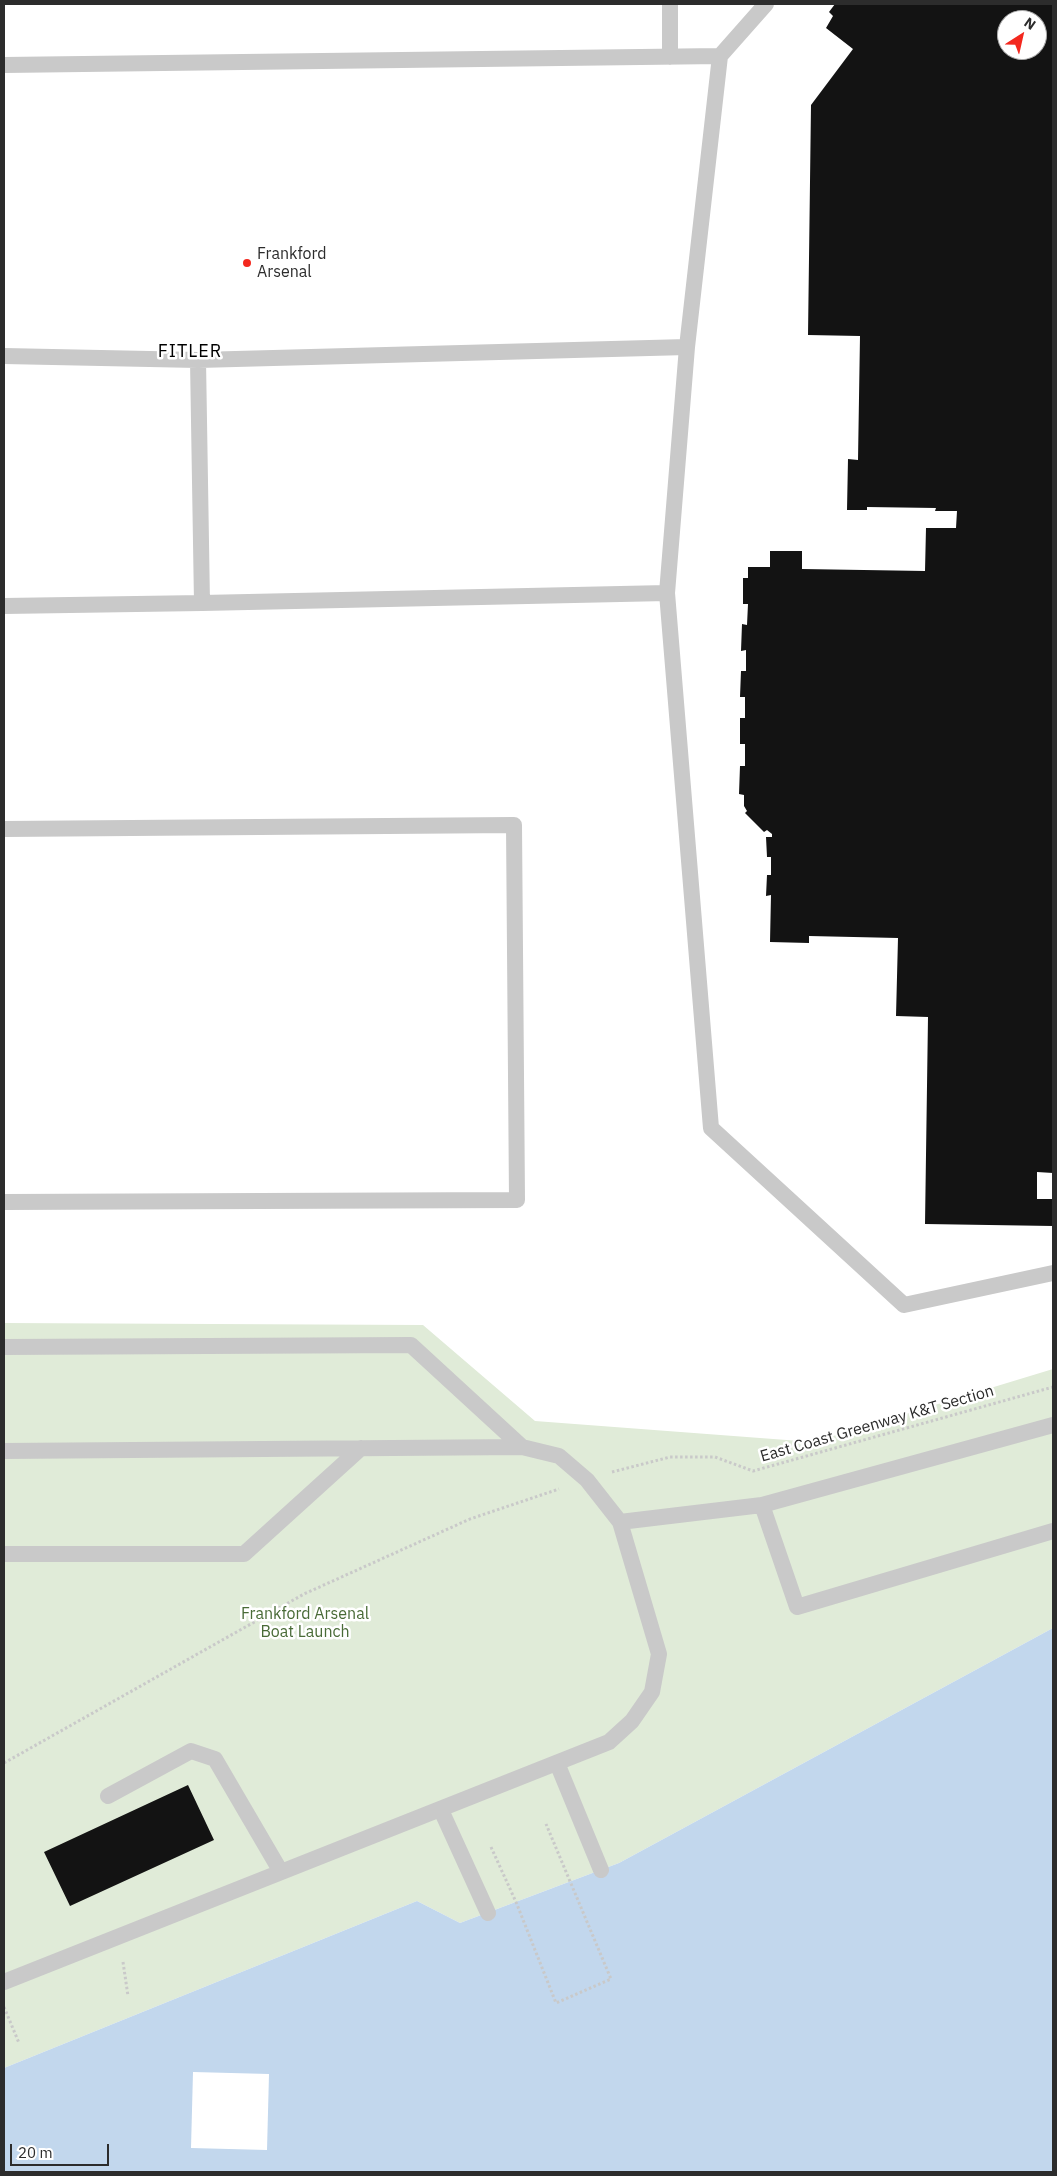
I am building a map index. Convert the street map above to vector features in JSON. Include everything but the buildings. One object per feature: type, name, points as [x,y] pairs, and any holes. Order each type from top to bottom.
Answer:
[{"type":"lane","points":[[670,4],[670,57]]},
{"type":"lane","points":[[766,4],[720,56],[687,348],[668,593],[711,1128],[904,1305],[1053,1273]]},
{"type":"lane","points":[[4,65],[720,56]]},
{"type":"lane","points":[[4,356],[198,360],[687,348]]},
{"type":"lane","points":[[198,360],[202,603]]},
{"type":"lane","points":[[4,606],[668,593]]},
{"type":"lane","points":[[4,829],[514,825],[517,1200],[4,1202]]},
{"type":"lane","points":[[4,1347],[411,1345],[522,1448]]},
{"type":"lane","points":[[620,1522],[762,1505],[1053,1425]]},
{"type":"lane","points":[[4,1554],[244,1554],[361,1448]]},
{"type":"lane","points":[[4,1450],[522,1448],[559,1456],[587,1480],[620,1522],[659,1654],[652,1692],[632,1721],[609,1742],[4,1982]]},
{"type":"lane","points":[[762,1505],[797,1607],[1053,1531]]},
{"type":"lane","points":[[108,1796],[191,1751],[215,1759],[281,1872]]},
{"type":"lane","points":[[557,1763],[601,1870]]},
{"type":"lane","points":[[441,1810],[488,1913]]},
{"type":"path","name":"East Coast Greenway K&T Section","points":[[620,1470],[670,1457],[715,1457],[753,1471],[1053,1387]]},
{"type":"path","points":[[4,1763],[304,1594],[470,1519],[560,1488]]},
{"type":"path","points":[[491,1847],[516,1902],[556,2003],[611,1979],[546,1824]]},
{"type":"path","points":[[119,1936],[128,1996]]},
{"type":"path","points":[[4,2006],[19,2043]]},
{"type":"green space","name":"Frankford Arsenal Boat Launch","points":[[4,1323],[423,1325],[535,1421],[813,1442],[1053,1369],[1053,1628],[619,1863],[460,1923],[417,1901],[4,2068]]},
{"type":"water","points":[[1053,1628],[1053,2172],[4,2172],[4,2068],[417,1901],[460,1923],[619,1863]]},
{"type":"pier","points":[[193,2072],[269,2074],[267,2150],[191,2148]]},
{"type":"place","name":"Frankford Arsenal","points":[[247,263]]},
{"type":"district","name":"FITLER","points":[[190,352]]}]
